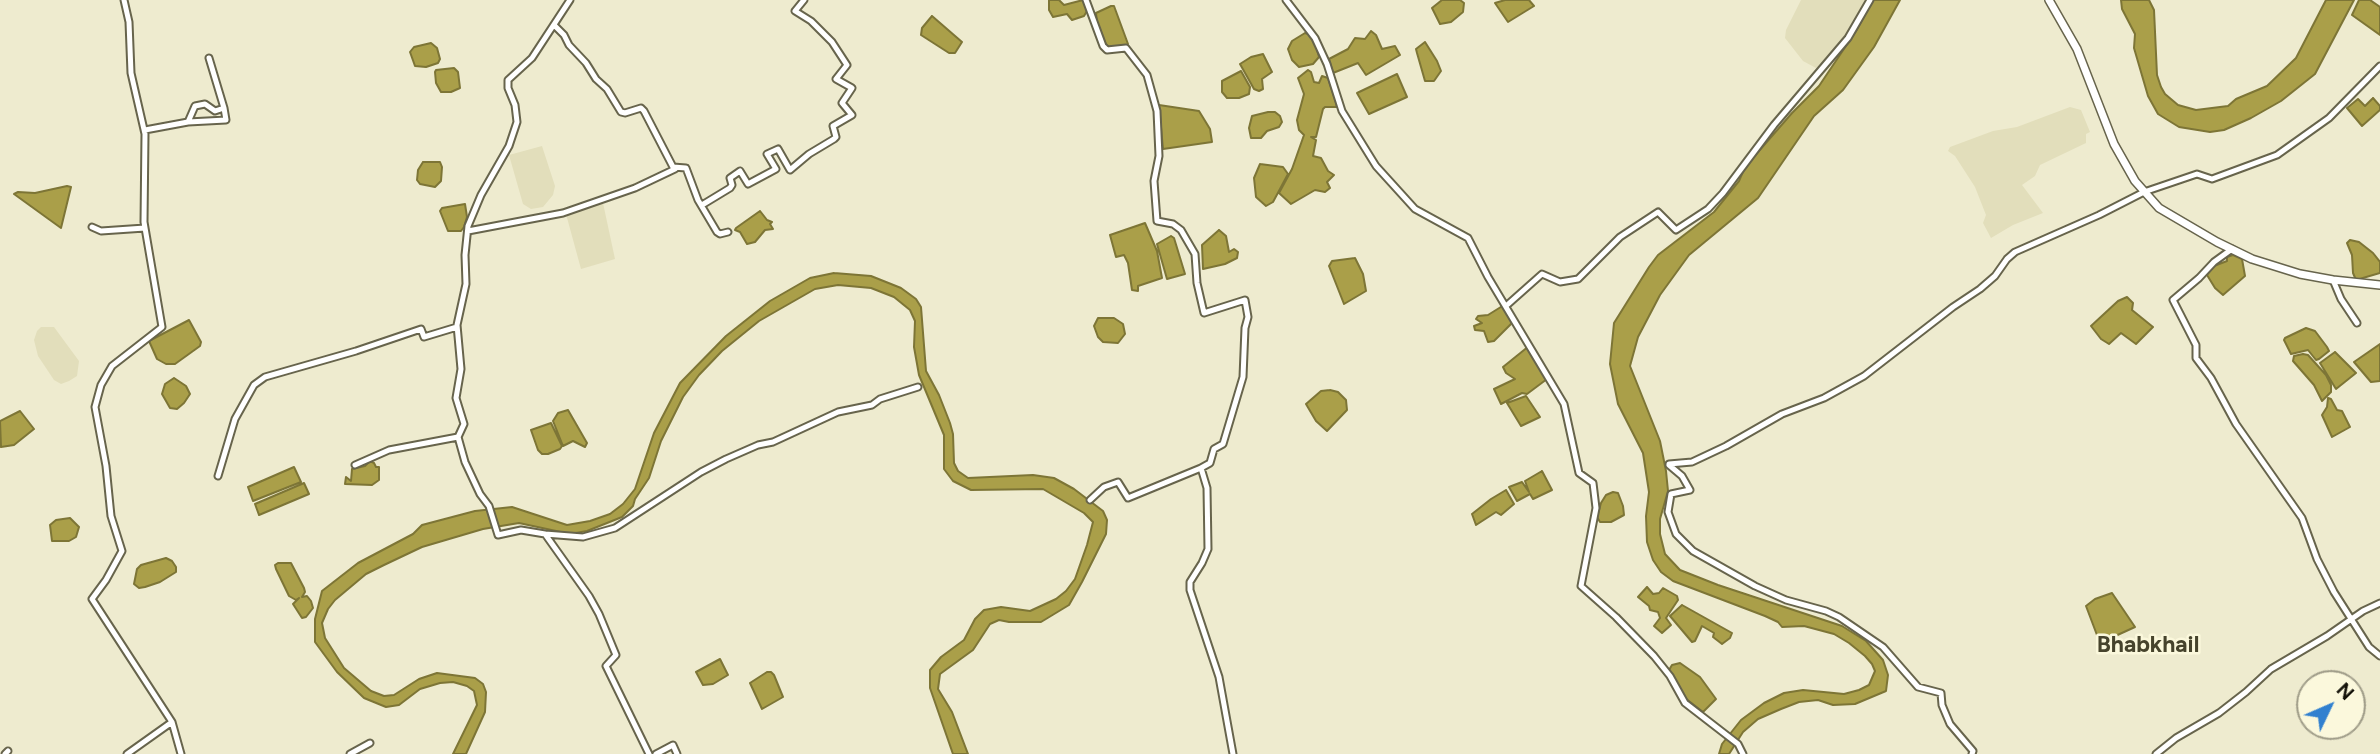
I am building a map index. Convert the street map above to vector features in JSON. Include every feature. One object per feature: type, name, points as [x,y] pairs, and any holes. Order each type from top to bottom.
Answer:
[{"type":"street","points":[[124,0],[129,22],[131,74],[145,130],[145,228],[162,327],[112,366],[101,385],[95,407],[106,466],[111,516],[121,551],[106,580],[92,599],[172,722],[181,754]]},
{"type":"street","points":[[570,0],[532,58],[508,80],[517,122],[509,146],[481,195],[468,231],[466,284],[457,327],[461,369],[456,398],[464,424],[458,437],[472,479],[489,506],[498,534],[521,530],[583,537],[615,528],[701,472],[758,444],[773,442],[838,412],[872,405],[918,387]]},
{"type":"street","points":[[702,205],[730,188],[730,178],[740,171],[748,184],[776,169],[767,154],[778,149],[790,170],[809,154],[834,139],[836,137],[833,126],[852,115],[842,103],[852,88],[836,79],[847,65],[843,56],[818,28],[795,11],[804,0]]},
{"type":"street","points":[[1086,0],[1103,46],[1107,50],[1126,48],[1147,75],[1157,111],[1159,156],[1154,181],[1157,221],[1174,224],[1181,230],[1195,254],[1196,283],[1204,313],[1245,300],[1248,317],[1242,377],[1223,444],[1214,450],[1210,463],[1128,498],[1118,482],[1104,487],[1090,500]]},
{"type":"street","points":[[1286,0],[1315,38],[1327,64],[1342,111],[1376,166],[1415,209],[1468,238],[1488,277],[1564,404],[1579,473],[1593,483],[1595,519],[1581,586],[1654,656],[1670,676],[1685,703],[1738,744],[1743,754]]},
{"type":"street","points":[[1506,306],[1542,274],[1560,282],[1578,279],[1620,237],[1658,212],[1676,230],[1708,209],[1774,125],[1848,38],[1870,0]]},
{"type":"street","points":[[2049,0],[2077,50],[2114,144],[2135,181],[2159,208],[2252,258],[2300,274],[2380,285]]},
{"type":"street","points":[[554,25],[607,89],[621,112],[641,108],[675,169]]},
{"type":"street","points":[[145,130],[188,122],[226,120],[209,58]]},
{"type":"street","points":[[1972,754],[1973,751],[1950,723],[1942,705],[1941,693],[1918,687],[1883,647],[1839,617],[1786,600],[1755,586],[1693,551],[1676,534],[1668,512],[1671,494],[1690,490],[1682,476],[1669,464],[1692,461],[1726,446],[1782,414],[1824,398],[1864,376],[1952,307],[1980,289],[2015,252],[2144,192],[2197,174],[2212,179],[2277,155],[2329,118],[2380,66]]},
{"type":"street","points":[[188,122],[195,106],[205,104],[215,111],[224,108]]},
{"type":"street","points":[[468,231],[563,214],[635,188],[675,169],[686,168],[717,232],[727,232]]},
{"type":"street","points":[[92,228],[101,231],[145,228]]},
{"type":"street","points":[[2232,249],[2173,300],[2196,345],[2196,358],[2211,378],[2236,424],[2302,518],[2317,559],[2350,618],[2369,647],[2380,656]]},
{"type":"street","points":[[2333,280],[2341,299],[2357,323]]},
{"type":"street","points":[[218,476],[235,419],[254,385],[265,377],[421,329],[424,337],[457,327]]},
{"type":"street","points":[[355,465],[389,450],[458,437]]},
{"type":"street","points":[[1201,468],[1208,488],[1208,549],[1190,582],[1190,590],[1219,677],[1233,754]]},
{"type":"street","points":[[545,534],[599,614],[616,655],[606,666],[649,754]]},
{"type":"street","points":[[2155,754],[2176,738],[2219,713],[2271,668],[2328,636],[2350,618],[2380,603]]},
{"type":"street","points":[[127,754],[172,722]]},
{"type":"street","points":[[350,754],[370,743]]},
{"type":"street","points":[[656,754],[673,745],[677,754]]},
{"type":"shaded area","points":[[1049,0],[1059,0],[1064,5],[1083,0],[1087,11],[1084,16],[1072,20],[1067,14],[1053,17],[1049,10]]},
{"type":"shaded area","points":[[1442,0],[1460,0],[1464,3],[1463,12],[1451,22],[1440,24],[1432,8]]},
{"type":"shaded area","points":[[1505,0],[1529,0],[1534,6],[1508,22],[1495,3]]},
{"type":"shaded area","points":[[1801,0],[1868,0],[1845,38],[1823,64],[1816,68],[1803,61],[1785,38],[1786,30]]},
{"type":"shaded area","points":[[1873,0],[1900,0],[1874,47],[1843,90],[1814,116],[1758,198],[1689,255],[1660,295],[1638,337],[1630,366],[1660,441],[1666,471],[1668,491],[1660,519],[1660,534],[1665,554],[1680,570],[1842,626],[1866,641],[1883,660],[1888,675],[1886,691],[1855,704],[1833,705],[1818,700],[1799,702],[1758,719],[1743,732],[1729,754],[1719,754],[1722,744],[1741,720],[1764,703],[1784,693],[1803,690],[1844,694],[1859,690],[1869,685],[1875,671],[1865,656],[1834,634],[1804,626],[1782,627],[1765,616],[1673,581],[1661,572],[1653,560],[1647,542],[1649,492],[1643,453],[1618,404],[1610,364],[1614,323],[1658,255],[1714,212],[1739,181],[1745,167],[1819,86]]},
{"type":"shaded area","points":[[2121,0],[2149,0],[2154,10],[2157,75],[2161,87],[2178,105],[2196,110],[2228,106],[2236,99],[2267,86],[2296,58],[2326,0],[2354,0],[2315,74],[2281,101],[2251,118],[2224,130],[2210,132],[2179,127],[2158,114],[2148,96],[2134,48],[2135,34],[2122,9]]},
{"type":"shaded area","points":[[2359,0],[2370,0],[2380,7],[2380,35],[2352,15]]},
{"type":"shaded area","points":[[1114,6],[1128,44],[1123,48],[1107,47],[1097,22],[1096,13]]},
{"type":"shaded area","points":[[932,16],[962,42],[955,53],[949,53],[921,35],[922,28]]},
{"type":"shaded area","points":[[1371,31],[1376,35],[1382,49],[1395,46],[1400,55],[1366,75],[1358,63],[1333,73],[1329,59],[1348,49],[1355,38],[1365,39]]},
{"type":"shaded area","points":[[1305,33],[1314,39],[1319,57],[1313,64],[1299,67],[1292,60],[1288,49],[1292,41]]},
{"type":"shaded area","points":[[1425,42],[1441,71],[1434,81],[1425,81],[1416,49]]},
{"type":"shaded area","points":[[431,43],[437,48],[440,59],[438,63],[426,67],[415,66],[410,52],[414,47]]},
{"type":"shaded area","points":[[1263,54],[1272,72],[1262,79],[1263,89],[1259,91],[1254,89],[1240,64]]},
{"type":"shaded area","points":[[454,68],[458,72],[460,88],[441,92],[436,83],[436,70]]},
{"type":"shaded area","points":[[1308,70],[1314,82],[1319,83],[1322,76],[1328,78],[1337,107],[1323,109],[1316,137],[1311,137],[1316,140],[1313,156],[1321,158],[1328,171],[1334,175],[1327,182],[1330,188],[1325,192],[1315,190],[1291,204],[1279,193],[1292,169],[1304,135],[1299,130],[1297,120],[1304,94],[1298,78]]},
{"type":"shaded area","points":[[1241,71],[1250,87],[1249,94],[1239,98],[1227,98],[1222,92],[1222,81]]},
{"type":"shaded area","points":[[1397,74],[1407,97],[1369,114],[1357,93]]},
{"type":"shaded area","points":[[2373,98],[2380,110],[2362,126],[2347,108],[2358,99],[2365,106]]},
{"type":"shaded area","points":[[1159,105],[1199,111],[1210,129],[1212,142],[1163,149]]},
{"type":"shaded area","points":[[2070,107],[2081,110],[2090,132],[2086,134],[2086,143],[2040,165],[2035,176],[2022,185],[2043,213],[2013,225],[1991,238],[1983,223],[1986,215],[1975,187],[1955,156],[1948,151],[1950,147],[1993,131],[2017,127]]},
{"type":"shaded area","points":[[1275,112],[1280,116],[1282,122],[1279,127],[1267,131],[1261,138],[1251,138],[1249,128],[1252,116]]},
{"type":"shaded area","points":[[542,146],[555,186],[553,195],[543,207],[531,209],[523,204],[509,155]]},
{"type":"shaded area","points":[[423,162],[440,162],[441,181],[435,187],[420,184],[417,180],[418,170]]},
{"type":"shaded area","points":[[1260,164],[1283,167],[1288,174],[1273,202],[1266,206],[1256,197],[1254,178]]},
{"type":"shaded area","points":[[71,187],[61,228],[14,194],[35,193]]},
{"type":"shaded area","points":[[603,203],[615,259],[581,269],[566,214]]},
{"type":"shaded area","points":[[465,204],[467,217],[464,227],[461,231],[448,231],[440,211],[442,208]]},
{"type":"shaded area","points":[[760,211],[772,222],[770,224],[773,229],[765,230],[755,242],[747,244],[740,232],[735,230]]},
{"type":"shaded area","points":[[1145,223],[1157,251],[1162,278],[1138,286],[1138,291],[1132,290],[1128,263],[1124,255],[1116,257],[1110,235]]},
{"type":"shaded area","points":[[1219,230],[1226,236],[1229,252],[1234,249],[1238,252],[1237,258],[1203,269],[1202,245]]},
{"type":"shaded area","points":[[1171,236],[1174,238],[1185,274],[1167,279],[1157,244]]},
{"type":"shaded area","points":[[2350,240],[2359,242],[2373,253],[2380,262],[2380,273],[2356,280],[2347,243]]},
{"type":"shaded area","points":[[2233,255],[2242,259],[2245,276],[2223,295],[2207,275],[2214,266],[2227,261],[2227,257]]},
{"type":"shaded area","points":[[1355,258],[1363,274],[1366,291],[1344,304],[1329,266],[1332,261]]},
{"type":"shaded area","points":[[834,273],[871,276],[901,288],[916,299],[921,307],[926,371],[950,423],[954,463],[958,471],[968,478],[1033,475],[1054,478],[1103,511],[1107,520],[1106,534],[1069,605],[1041,622],[999,620],[990,624],[973,650],[940,674],[938,689],[952,712],[968,754],[953,754],[930,688],[930,670],[941,657],[964,640],[975,619],[984,610],[1001,607],[1030,611],[1056,599],[1066,591],[1075,579],[1093,522],[1084,513],[1043,489],[971,490],[953,481],[944,469],[944,435],[919,375],[914,347],[915,321],[910,310],[894,297],[871,288],[838,285],[815,289],[759,321],[722,351],[683,397],[661,441],[649,478],[633,506],[622,517],[587,531],[570,534],[519,523],[483,529],[422,547],[384,565],[366,574],[335,600],[322,623],[325,638],[344,668],[371,691],[384,696],[394,695],[419,679],[437,673],[475,678],[483,684],[486,692],[485,712],[466,754],[453,754],[477,705],[474,691],[467,686],[453,682],[440,683],[420,689],[399,705],[386,707],[364,698],[337,672],[315,642],[315,619],[322,591],[358,563],[413,534],[422,525],[475,511],[512,507],[567,525],[610,514],[623,504],[635,489],[654,433],[680,383],[726,336],[770,301],[810,278]]},
{"type":"shaded area","points":[[2127,297],[2133,303],[2132,310],[2153,327],[2136,344],[2121,333],[2109,344],[2101,339],[2091,326],[2118,301]]},
{"type":"shaded area","points":[[1504,305],[1514,321],[1494,341],[1488,342],[1484,331],[1475,330],[1474,326],[1482,323],[1476,319]]},
{"type":"shaded area","points":[[1098,318],[1114,318],[1123,324],[1125,334],[1118,343],[1103,342],[1098,337],[1094,326]]},
{"type":"shaded area","points":[[189,320],[201,342],[200,346],[175,364],[166,364],[157,359],[149,341]]},
{"type":"shaded area","points":[[41,327],[54,327],[79,361],[77,376],[69,381],[61,384],[54,380],[38,356],[34,340]]},
{"type":"shaded area","points":[[2306,328],[2315,331],[2329,351],[2319,359],[2316,360],[2308,350],[2291,354],[2284,340]]},
{"type":"shaded area","points":[[2380,344],[2380,381],[2371,382],[2354,362]]},
{"type":"shaded area","points":[[1529,346],[1547,379],[1527,394],[1522,393],[1501,404],[1494,389],[1515,379],[1506,373],[1503,367]]},
{"type":"shaded area","points":[[2335,352],[2356,373],[2336,389],[2320,363]]},
{"type":"shaded area","points":[[2308,355],[2326,375],[2331,385],[2331,392],[2322,401],[2314,385],[2293,361],[2294,356]]},
{"type":"shaded area","points":[[174,378],[186,386],[190,394],[177,409],[170,408],[162,394],[165,384]]},
{"type":"shaded area","points":[[1321,391],[1338,392],[1346,400],[1347,410],[1327,431],[1316,421],[1306,404]]},
{"type":"shaded area","points":[[1526,396],[1540,417],[1521,426],[1507,403]]},
{"type":"shaded area","points":[[2328,398],[2337,410],[2342,411],[2350,427],[2332,437],[2322,415]]},
{"type":"shaded area","points":[[568,410],[587,443],[585,447],[573,441],[563,446],[553,421],[558,413]]},
{"type":"shaded area","points":[[20,411],[34,429],[14,445],[1,447],[0,421]]},
{"type":"shaded area","points":[[551,423],[562,446],[548,454],[542,454],[531,430]]},
{"type":"shaded area","points":[[370,461],[379,467],[379,480],[372,485],[345,484],[346,477],[351,481],[352,469],[365,466]]},
{"type":"shaded area","points":[[294,467],[301,482],[253,501],[248,487]]},
{"type":"shaded area","points":[[1542,471],[1552,490],[1533,499],[1530,494],[1517,501],[1509,487],[1522,482],[1529,492],[1525,481]]},
{"type":"shaded area","points":[[304,483],[309,494],[259,515],[255,504]]},
{"type":"shaded area","points":[[1506,490],[1514,504],[1501,515],[1496,512],[1476,525],[1472,514]]},
{"type":"shaded area","points":[[1618,493],[1624,515],[1611,522],[1600,522],[1597,517],[1601,503],[1606,495]]},
{"type":"shaded area","points":[[70,518],[79,527],[76,537],[69,541],[52,541],[50,525],[56,520]]},
{"type":"shaded area","points":[[166,558],[172,561],[176,572],[145,587],[139,588],[134,584],[137,569],[141,565]]},
{"type":"shaded area","points":[[291,563],[304,588],[302,597],[307,596],[311,601],[313,608],[306,617],[302,618],[293,604],[299,598],[296,600],[289,596],[276,569],[275,565]]},
{"type":"shaded area","points":[[1647,587],[1653,594],[1659,593],[1663,588],[1677,596],[1678,600],[1666,618],[1671,625],[1662,633],[1654,626],[1660,618],[1658,612],[1650,610],[1638,597]]},
{"type":"shaded area","points":[[2112,593],[2135,627],[2100,643],[2086,606],[2095,599]]},
{"type":"shaded area","points":[[1682,605],[1732,633],[1730,638],[1722,644],[1713,637],[1714,633],[1702,626],[1692,642],[1670,616]]},
{"type":"shaded area","points":[[720,659],[728,675],[713,684],[703,685],[696,672]]},
{"type":"shaded area","points":[[1680,663],[1700,677],[1716,699],[1703,712],[1685,698],[1669,670],[1672,665]]},
{"type":"shaded area","points":[[767,672],[774,675],[783,697],[762,709],[750,683]]},
{"type":"district","name":"Bhabkhail","points":[[2148,645]]}]
